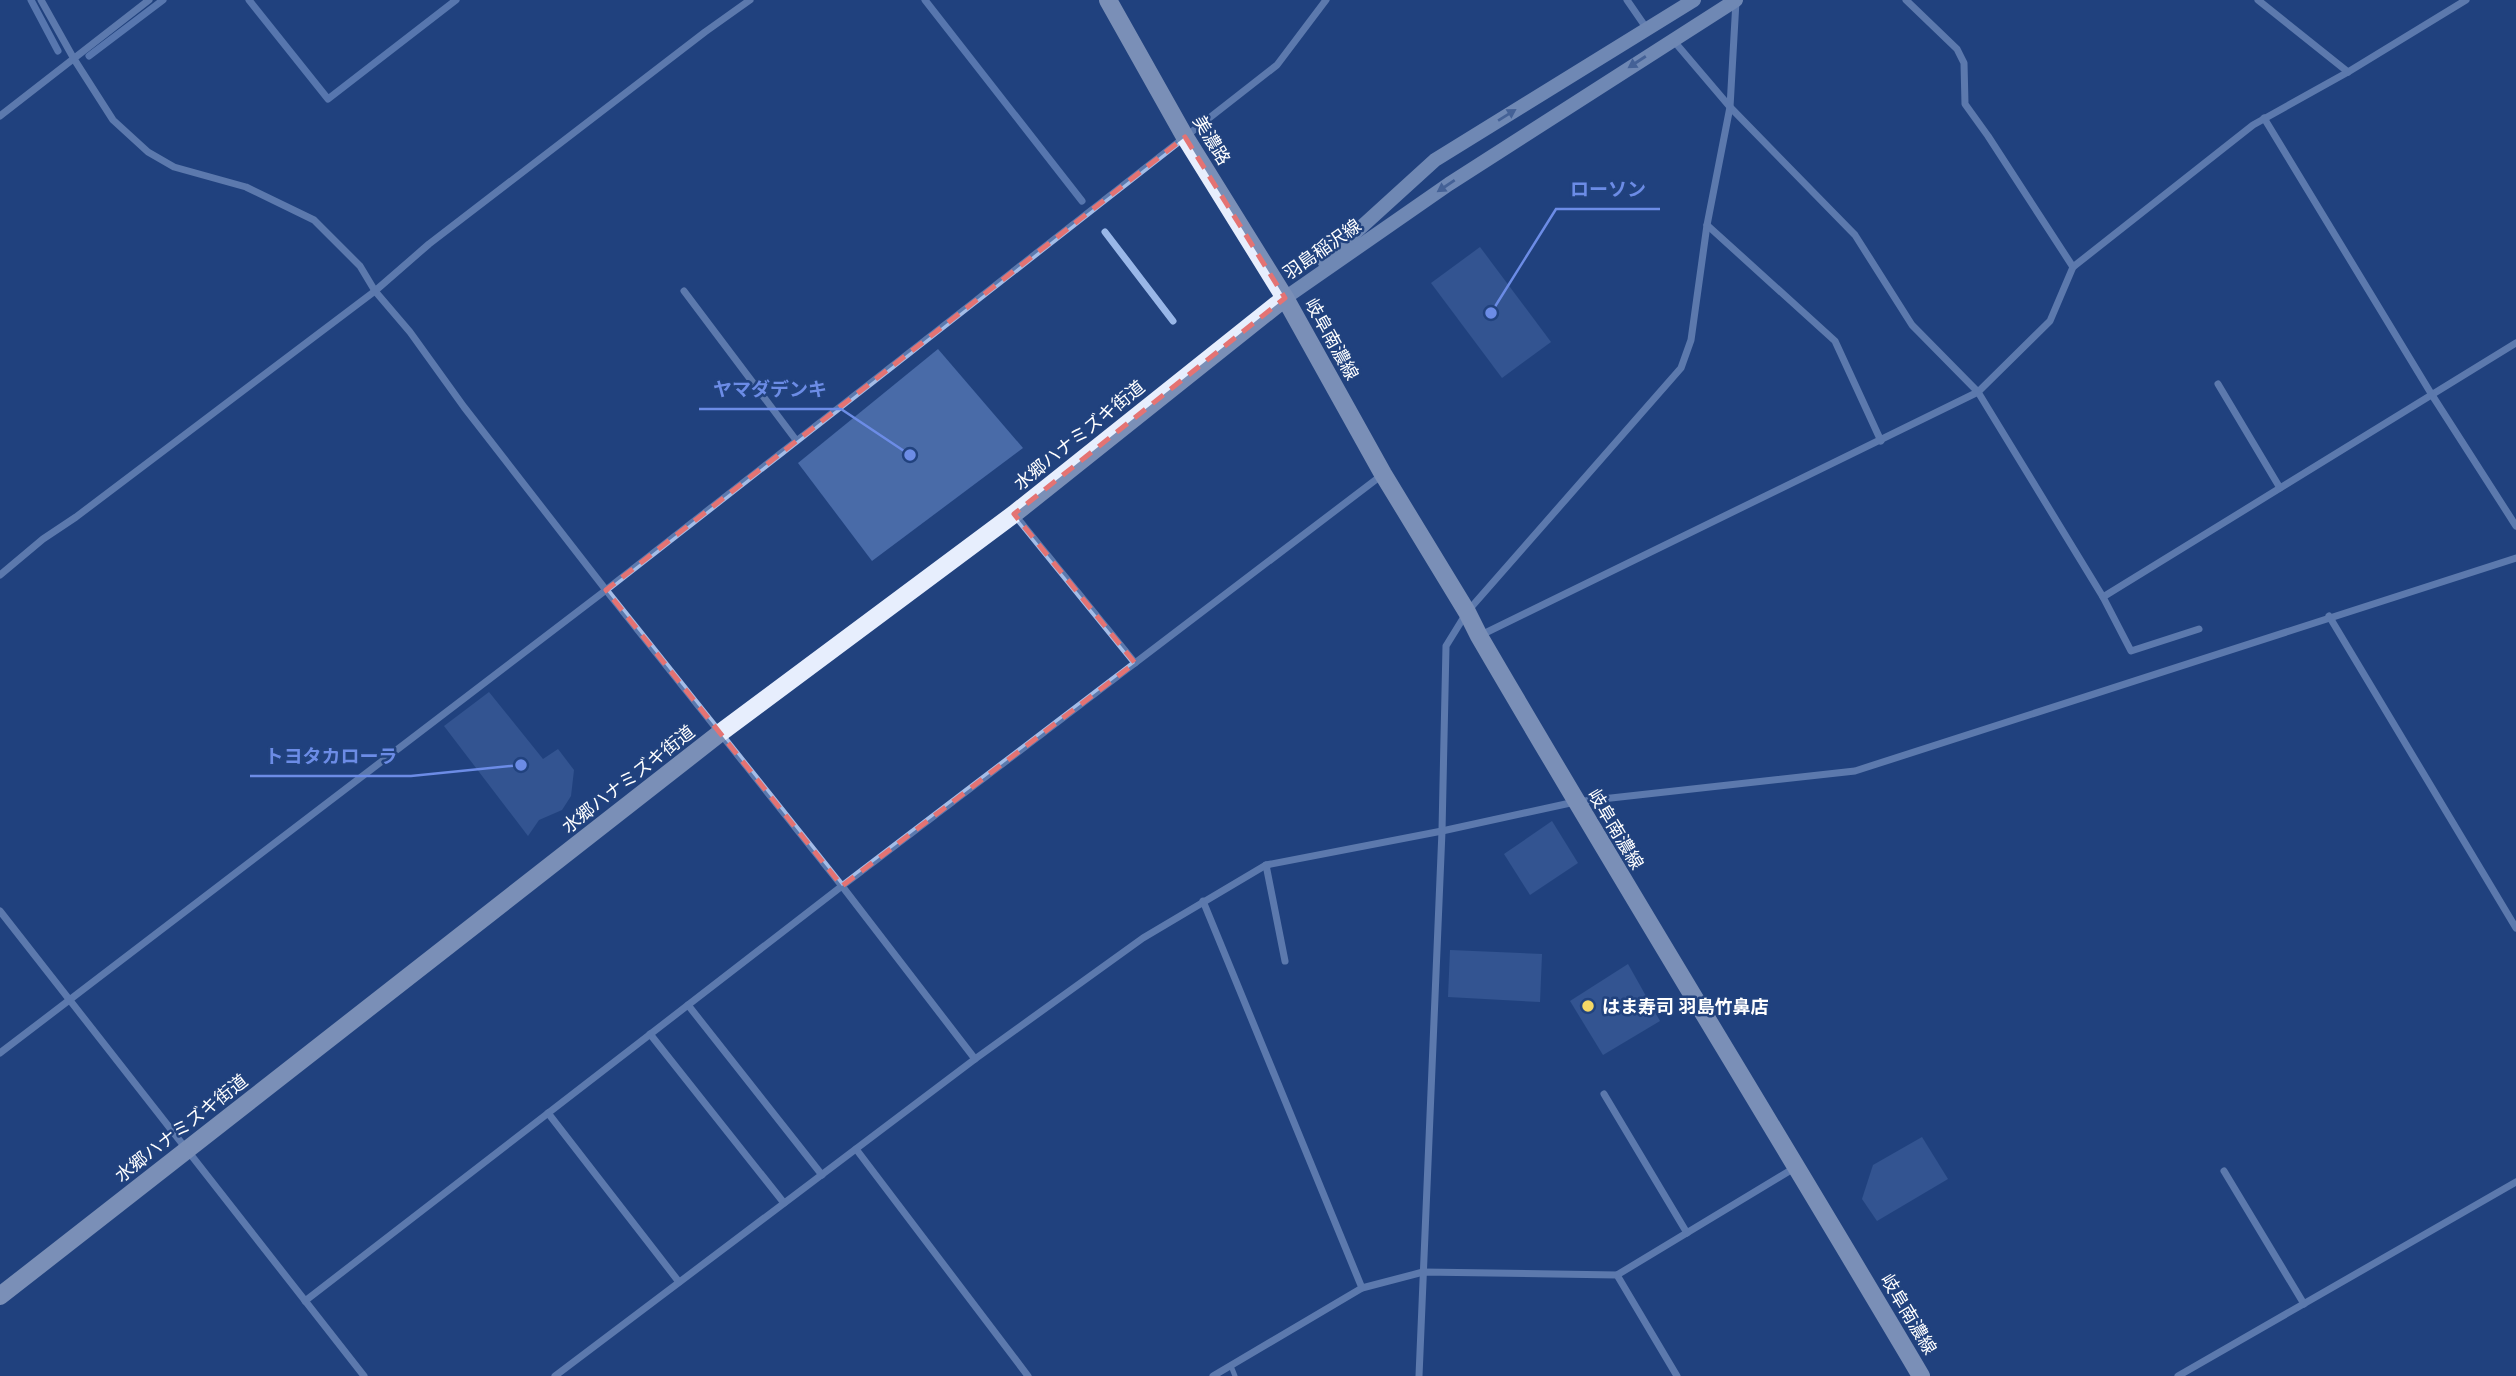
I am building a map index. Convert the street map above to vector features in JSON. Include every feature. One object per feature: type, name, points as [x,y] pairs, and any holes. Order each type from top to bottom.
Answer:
[{"type":"main road","name":"美濃路","points":[[1108,0],[1185,137],[1285,298]]},
{"type":"main road","name":"羽島稲沢線","points":[[1285,298],[1435,160],[1694,0]]},
{"type":"main road","name":"羽島稲沢線","points":[[1285,298],[1449,184],[1736,0]]},
{"type":"main road","name":"岐阜南濃線","points":[[1285,298],[1383,474],[1467,612],[1576,802],[1921,1376]]},
{"type":"main road","name":"水郷ハナミズキ街道","points":[[0,1296],[720,733],[1014,514],[1285,298]]},
{"type":"street","points":[[41,0],[113,120],[148,152],[174,167],[246,187],[314,220],[360,265],[375,290],[410,332],[464,407],[975,1059]]},
{"type":"street","points":[[0,116],[149,0]]},
{"type":"street","points":[[0,575],[43,539],[76,517],[375,290],[429,244],[750,0]]},
{"type":"street","points":[[0,1053],[606,590],[1278,65],[1326,0]]},
{"type":"street","points":[[1627,0],[1647,29]]},
{"type":"street","points":[[1419,1376],[1442,831],[1446,646],[1467,612],[1681,368],[1691,340],[1707,225],[1730,107],[1736,0]]},
{"type":"street","points":[[1906,0],[1957,49],[1964,63],[1965,104],[2073,267]]},
{"type":"street","points":[[2258,0],[2348,72]]},
{"type":"street","points":[[1479,636],[1978,392],[2050,321],[2073,267],[2264,118],[2348,72],[2466,0]]},
{"type":"street","points":[[1672,40],[1730,107],[1855,235],[1912,325],[1978,392],[2103,597],[2132,651],[2199,629]]},
{"type":"street","points":[[2264,118],[2432,395],[2516,526]]},
{"type":"street","points":[[1707,225],[1835,341],[1881,441]]},
{"type":"street","points":[[684,291],[796,440]]},
{"type":"street","points":[[2103,597],[2516,343]]},
{"type":"street","points":[[2218,384],[2280,488]]},
{"type":"street","points":[[305,1300],[1383,474]]},
{"type":"street","points":[[1014,514],[1135,663]]},
{"type":"street","points":[[555,1376],[975,1059],[1143,938],[1266,865],[1576,802],[1855,771],[2329,616],[2516,558]]},
{"type":"street","points":[[2329,616],[2516,928]]},
{"type":"street","points":[[1266,865],[1285,961]]},
{"type":"street","points":[[1203,901],[1362,1287]]},
{"type":"street","points":[[0,911],[364,1376]]},
{"type":"street","points":[[688,1005],[822,1175]]},
{"type":"street","points":[[650,1034],[784,1203]]},
{"type":"street","points":[[1604,1094],[1687,1233]]},
{"type":"street","points":[[548,1113],[679,1282]]},
{"type":"street","points":[[856,1149],[1028,1376]]},
{"type":"street","points":[[1213,1376],[1362,1287],[1423,1272],[1617,1275],[1797,1167]]},
{"type":"street","points":[[2224,1171],[2304,1304]]},
{"type":"street","points":[[2178,1376],[2516,1182]]},
{"type":"street","points":[[1617,1275],[1677,1376]]},
{"type":"lane","points":[[1231,1366],[1235,1376]]},
{"type":"highlighted area","points":[[1185,137],[1285,298],[1014,514],[1135,663],[842,886],[606,590]]},
{"type":"building","points":[[1480,247],[1551,342],[1502,378],[1431,283]]},
{"type":"building","points":[[938,349],[1023,448],[872,561],[798,463]]},
{"type":"building","points":[[489,692],[543,759],[558,749],[574,770],[571,796],[562,810],[539,820],[528,836],[444,726]]},
{"type":"building","points":[[1552,821],[1578,863],[1530,895],[1504,854]]},
{"type":"building","points":[[1450,950],[1542,954],[1540,1002],[1448,997]]},
{"type":"building","points":[[1628,964],[1660,1021],[1603,1055],[1570,1001]]},
{"type":"building","points":[[1922,1137],[1948,1179],[1877,1221],[1862,1199],[1873,1165]]},
{"type":"waterway","points":[[31,0],[58,51]]},
{"type":"waterway","points":[[89,56],[163,0]]},
{"type":"waterway","points":[[249,0],[328,99],[456,0]]},
{"type":"waterway","points":[[925,0],[1082,201]]},
{"type":"waterway","points":[[1105,232],[1173,321]]},
{"type":"place","name":"ローソン","points":[[1491,313]]},
{"type":"place","name":"ヤマダデンキ","points":[[910,455]]},
{"type":"place","name":"トヨタカローラ","points":[[521,765]]},
{"type":"place","name":"はま寿司 羽島竹鼻店","points":[[1588,1006]]}]
